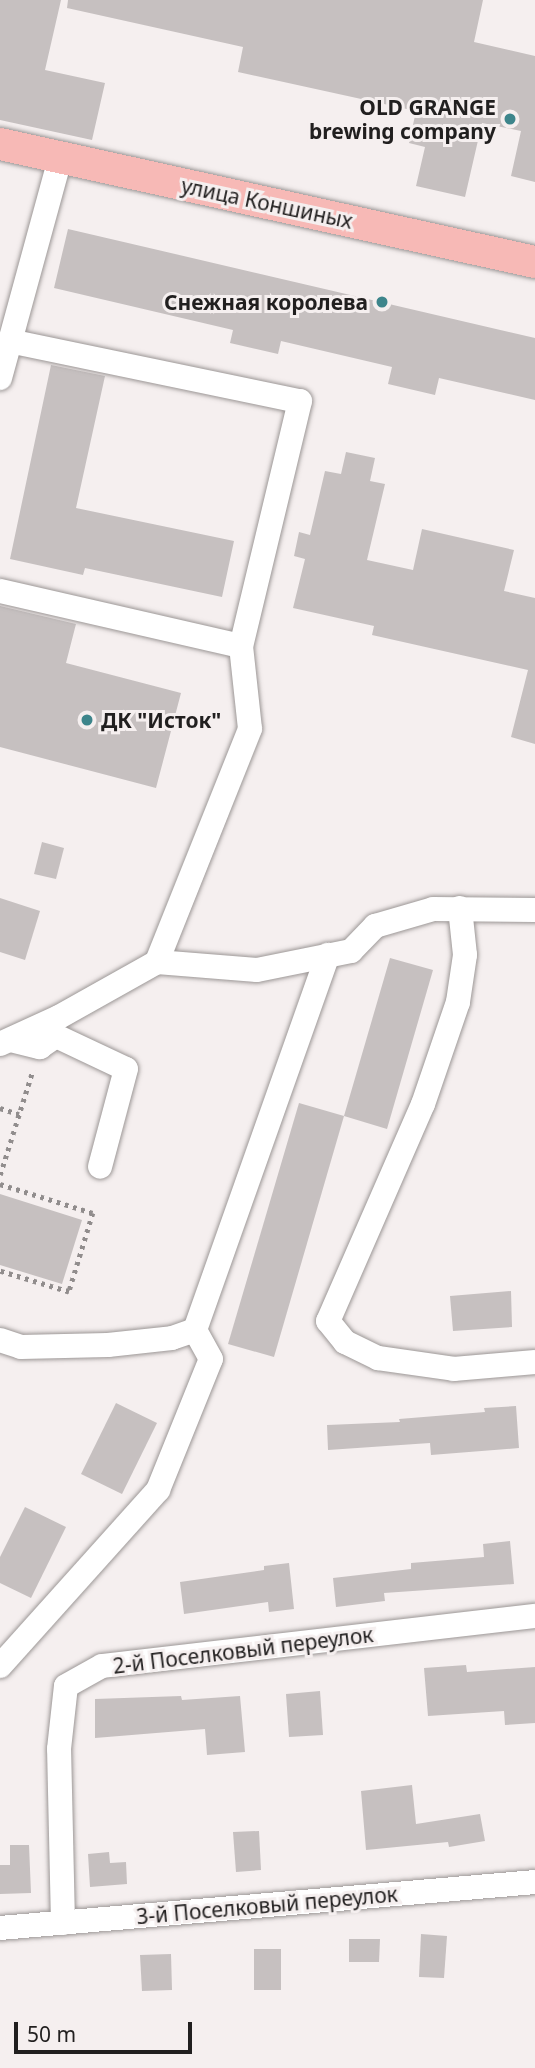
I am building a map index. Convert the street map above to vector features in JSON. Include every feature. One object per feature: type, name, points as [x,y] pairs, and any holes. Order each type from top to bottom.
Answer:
[{"type":"main road","name":"улица Коншиных","points":[[0,144],[535,262]]},
{"type":"street","points":[[0,378],[60,158]]},
{"type":"street","points":[[9,341],[300,401],[241,646],[250,729],[157,962]]},
{"type":"street","points":[[0,591],[241,646]]},
{"type":"street","points":[[460,908],[465,955],[458,1002],[418,1117],[328,1321],[345,1342],[378,1358],[454,1369],[535,1362]]},
{"type":"street","points":[[5,1042],[157,962],[257,970],[351,951],[375,926],[433,909],[535,910]]},
{"type":"street","points":[[0,1666],[158,1490],[211,1359],[195,1330],[328,955]]},
{"type":"street","points":[[5,1042],[40,1047],[56,1036],[126,1069],[100,1167]]},
{"type":"street","points":[[0,1340],[21,1347],[108,1345],[172,1338],[195,1330]]},
{"type":"street","name":"2-й Поселковый переулок","points":[[62,1923],[59,1749],[66,1686],[102,1666],[535,1616]]},
{"type":"street","name":"3-й Поселковый переулок","points":[[0,1928],[535,1882]]},
{"type":"path","points":[[0,1175],[41,1043],[40,1047]]},
{"type":"path","points":[[0,1108],[19,1114]]},
{"type":"path","points":[[0,1184],[93,1213],[69,1292],[0,1271]]},
{"type":"path","points":[[72,1252],[80,1255]]},
{"type":"building","points":[[0,0],[61,0],[45,70],[105,83],[92,140],[0,120]]},
{"type":"building","points":[[68,0],[483,0],[474,42],[535,56],[535,182],[511,176],[521,131],[482,123],[465,197],[416,186],[425,147],[409,143],[416,111],[238,72],[243,47],[67,8]]},
{"type":"building","points":[[68,229],[535,338],[535,400],[439,378],[435,395],[388,384],[392,367],[281,341],[278,354],[230,343],[233,330],[54,288]]},
{"type":"building","points":[[51,365],[105,376],[76,508],[234,541],[222,597],[85,568],[83,575],[10,559]]},
{"type":"building","points":[[346,452],[375,458],[370,481],[385,484],[367,560],[413,570],[422,529],[514,550],[504,591],[535,598],[535,744],[511,737],[528,670],[372,635],[374,626],[293,608],[305,559],[294,556],[299,532],[310,535],[325,471],[341,474]]},
{"type":"building","name":"ДК \"Исток\"","points":[[0,606],[76,624],[66,663],[181,693],[156,788],[0,747]]},
{"type":"building","points":[[42,842],[64,848],[56,879],[34,874]]},
{"type":"building","points":[[0,898],[40,911],[25,960],[0,952]]},
{"type":"building","points":[[390,958],[433,970],[387,1129],[344,1116]]},
{"type":"building","points":[[299,1103],[344,1116],[274,1357],[228,1344]]},
{"type":"building","points":[[0,1194],[82,1220],[62,1284],[0,1265]]},
{"type":"building","points":[[511,1291],[512,1327],[453,1331],[450,1296]]},
{"type":"building","points":[[116,1403],[157,1423],[122,1494],[81,1474]]},
{"type":"building","points":[[516,1406],[519,1448],[431,1455],[430,1443],[328,1450],[327,1425],[400,1422],[399,1419],[485,1412],[484,1408]]},
{"type":"building","points":[[25,1507],[66,1527],[31,1598],[0,1583],[0,1557]]},
{"type":"building","points":[[510,1541],[514,1584],[384,1593],[385,1601],[336,1607],[333,1578],[411,1569],[411,1563],[484,1557],[483,1544]]},
{"type":"building","points":[[289,1563],[294,1609],[269,1612],[268,1602],[184,1614],[180,1582],[264,1570],[264,1566]]},
{"type":"building","points":[[466,1665],[467,1672],[535,1667],[535,1723],[505,1725],[504,1711],[428,1716],[424,1668]]},
{"type":"building","points":[[320,1691],[323,1735],[289,1737],[286,1694]]},
{"type":"building","points":[[181,1696],[182,1700],[240,1696],[245,1752],[207,1755],[205,1729],[95,1738],[95,1699]]},
{"type":"building","points":[[412,1785],[416,1824],[480,1814],[485,1841],[449,1847],[448,1842],[366,1850],[361,1791]]},
{"type":"building","points":[[259,1831],[261,1870],[236,1872],[233,1832]]},
{"type":"building","points":[[10,1845],[29,1845],[31,1893],[0,1894],[0,1865],[10,1865]]},
{"type":"building","points":[[109,1852],[110,1863],[126,1862],[127,1884],[90,1887],[88,1854]]},
{"type":"building","points":[[421,1934],[447,1936],[444,1978],[419,1977]]},
{"type":"building","points":[[349,1939],[380,1939],[379,1962],[349,1962]]},
{"type":"building","points":[[254,1949],[281,1949],[281,1990],[254,1990]]},
{"type":"building","points":[[171,1954],[172,1990],[142,1991],[140,1955]]},
{"type":"place","name":"OLD GRANGE brewing company","points":[[510,119]]},
{"type":"place","name":"Снежная королева","points":[[382,302]]},
{"type":"place","name":"ДК \"Исток\"","points":[[87,720]]}]
